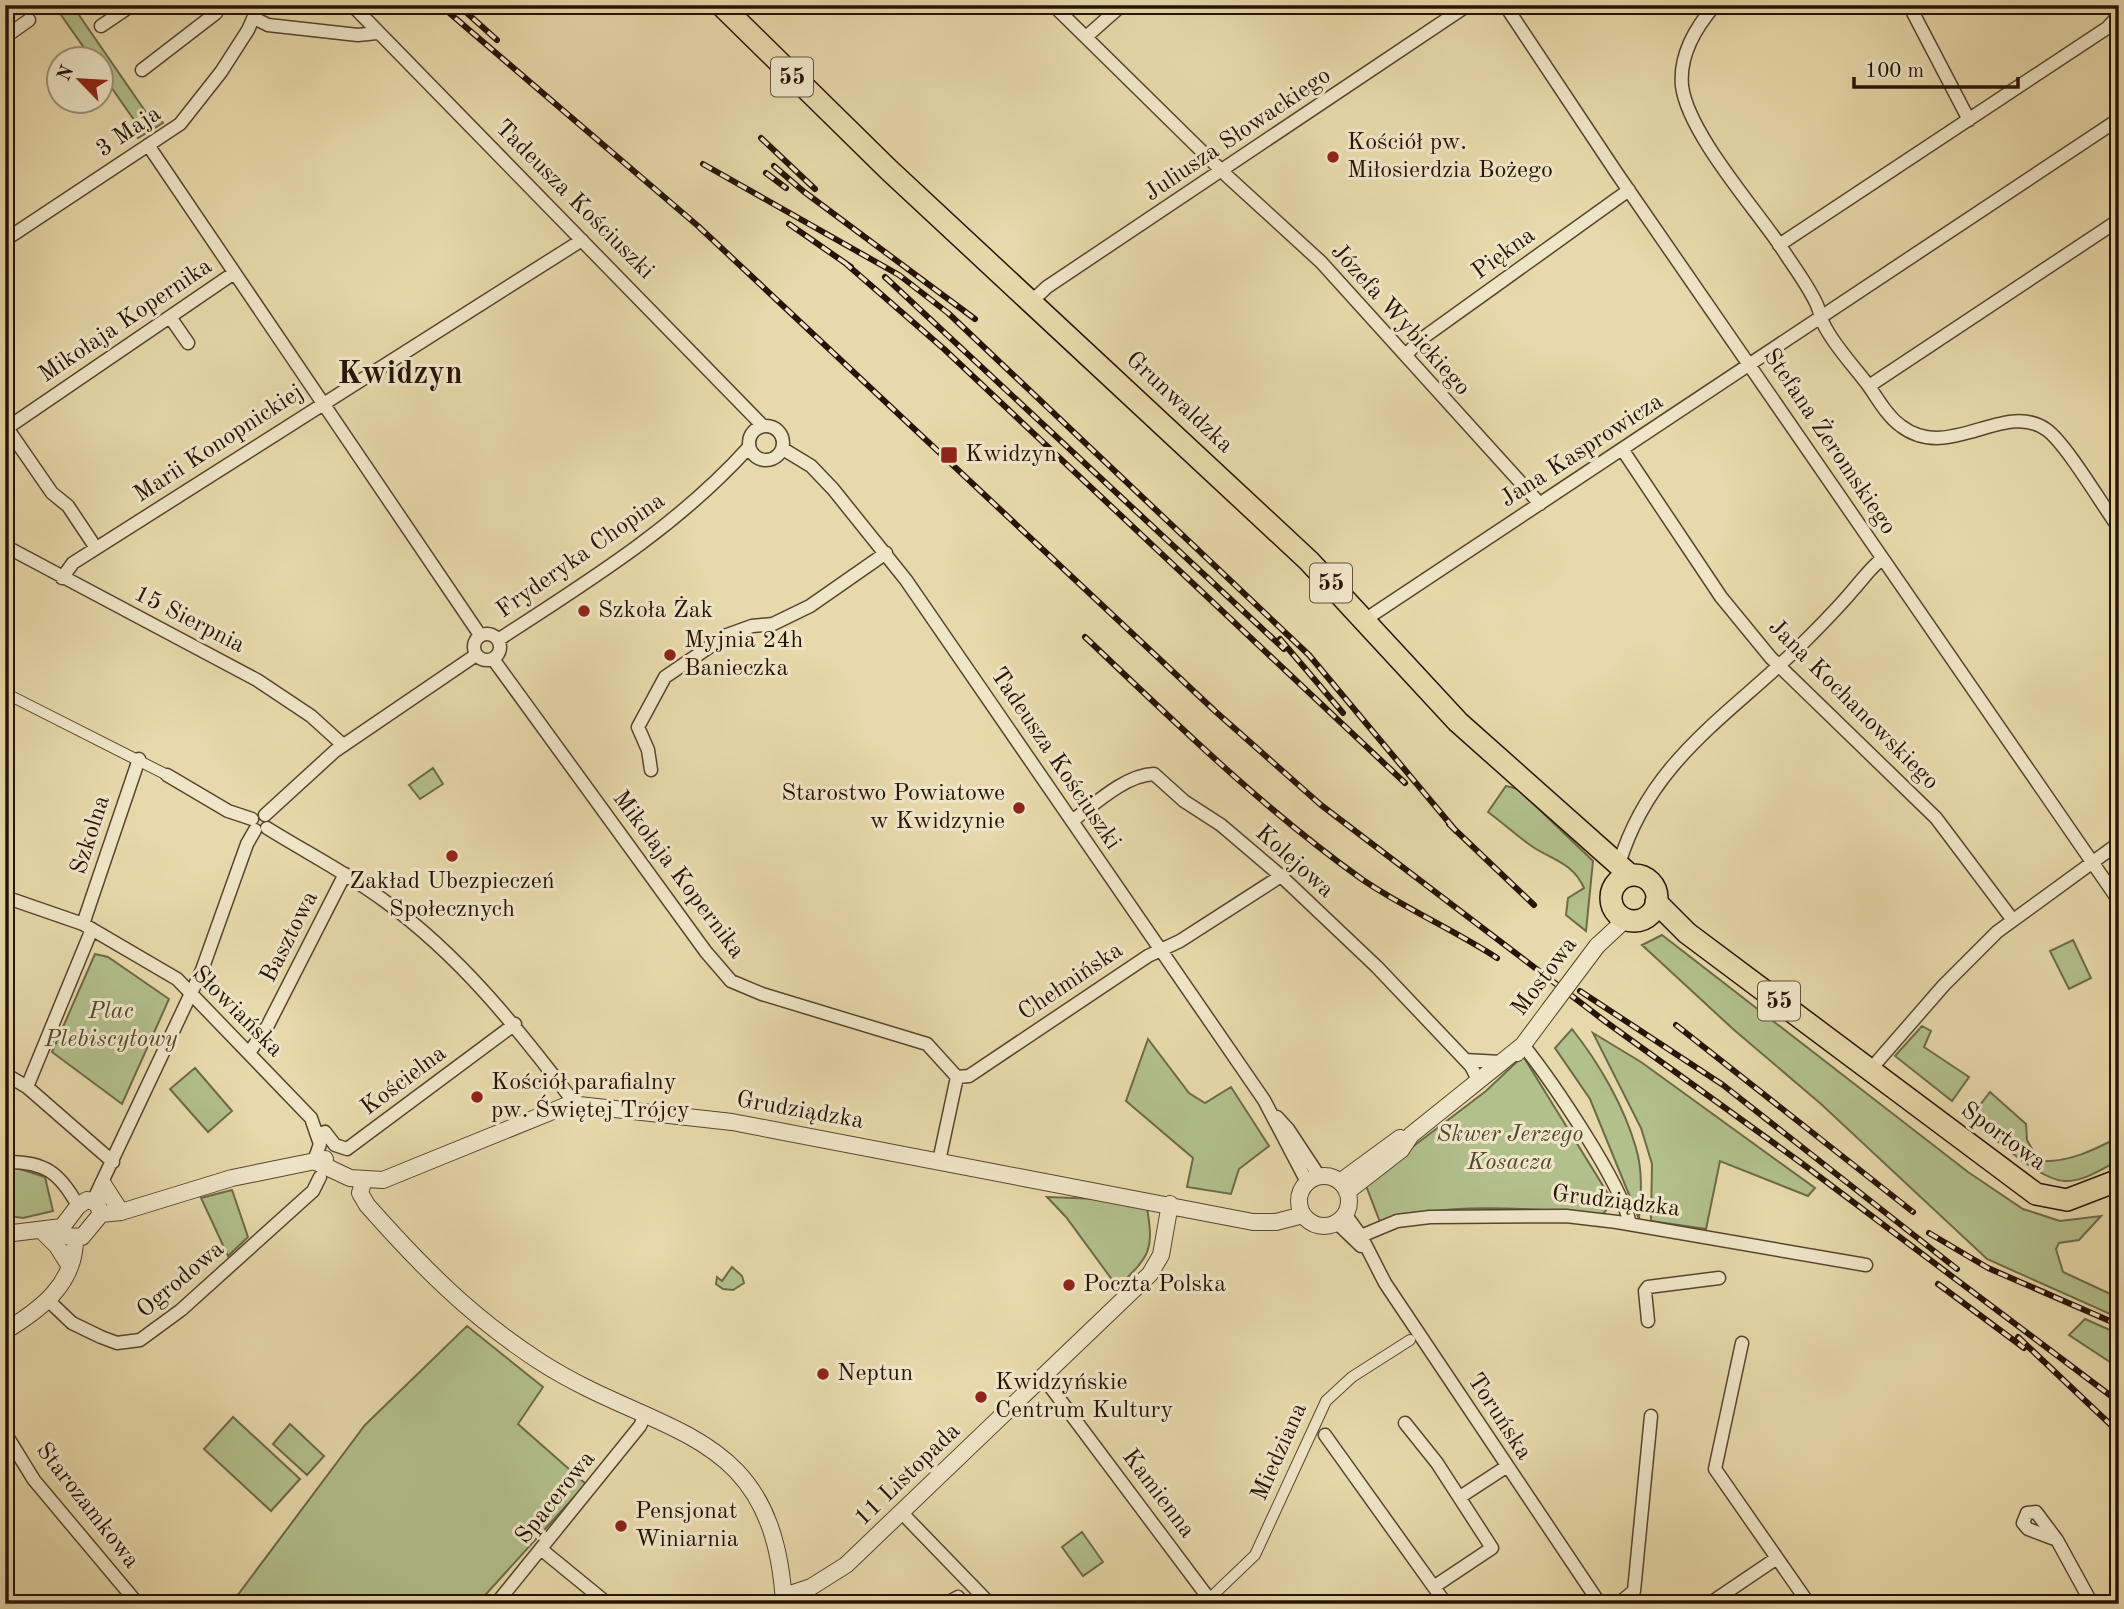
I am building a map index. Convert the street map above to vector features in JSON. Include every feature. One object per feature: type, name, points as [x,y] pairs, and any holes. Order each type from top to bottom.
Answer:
[{"type":"main road","name":"Grunwaldzka","points":[[721,5],[811,96],[1309,561],[1366,619],[1458,722],[1595,846],[1622,874]]},
{"type":"main road","name":"55","points":[[1621,915],[1611,898],[1622,874],[1647,878],[1653,885],[1653,909],[1870,1070]]},
{"type":"main road","points":[[1621,915],[1634,920],[1653,909]]},
{"type":"main road","name":"Sportowa","points":[[1870,1070],[2036,1194],[2067,1200],[2119,1181]]},
{"type":"street","points":[[101,26],[132,5]]},
{"type":"street","points":[[142,71],[216,13],[212,5]]},
{"type":"street","name":"3 Maja","points":[[5,240],[180,124],[195,108],[248,30],[259,5]]},
{"type":"street","name":"3 Maja","points":[[248,30],[268,5]]},
{"type":"street","name":"Tadeusza Kościuszki","points":[[352,5],[763,426]]},
{"type":"street","name":"Józefa Wybickiego","points":[[1054,5],[1221,171],[1321,262],[1540,504]]},
{"type":"street","points":[[1086,37],[1122,5]]},
{"type":"street","name":"Juliusza Słowackiego","points":[[1032,301],[1046,287],[1468,5]]},
{"type":"street","name":"Stefana Żeromskiego","points":[[1505,5],[1629,190],[2119,901]]},
{"type":"street","points":[[1715,5],[1696,30],[1685,56],[1682,71],[1685,100],[1741,194],[1779,245],[1824,325],[1898,425],[1925,437],[1972,433],[2013,421],[2031,422],[2044,428],[2119,528]]},
{"type":"street","points":[[1909,5],[1969,120]]},
{"type":"street","points":[[1779,245],[2107,27],[2119,15]]},
{"type":"street","points":[[5,37],[29,20]]},
{"type":"street","points":[[258,20],[268,25],[358,35],[377,33]]},
{"type":"street","name":"Jana Kasprowicza","points":[[1366,619],[2119,119]]},
{"type":"street","name":"Mikołaja Kopernika","points":[[148,145],[480,635]]},
{"type":"street","name":"Piękna","points":[[1406,355],[1420,340],[1629,190]]},
{"type":"street","points":[[1869,386],[2119,220]]},
{"type":"street","name":"Marii Konopnickiej","points":[[62,578],[73,562],[582,240]]},
{"type":"street","name":"Mikołaja Kopernika","points":[[96,548],[68,506],[52,493],[6,426],[234,273]]},
{"type":"street","points":[[170,317],[188,344]]},
{"type":"street","name":"Tadeusza Kościuszki","points":[[737,400],[750,440]]},
{"type":"street","points":[[763,426],[777,430],[783,442],[783,449],[772,460],[757,459],[750,440],[763,426]]},
{"type":"street","name":"Fryderyka Chopina","points":[[498,640],[634,551],[720,478],[750,440]]},
{"type":"street","name":"Tadeusza Kościuszki","points":[[783,449],[811,466],[886,553],[1272,1113],[1288,1129],[1313,1179]]},
{"type":"street","name":"Jana Kochanowskiego","points":[[1622,449],[1721,597],[1779,667],[1929,810],[1964,851],[2012,919]]},
{"type":"street","name":"Fryderyka Chopina","points":[[720,478],[757,459]]},
{"type":"street","name":"15 Sierpnia","points":[[5,546],[257,680],[310,716],[343,745]]},
{"type":"street","points":[[651,770],[648,750],[638,727],[665,677],[727,635],[751,626],[773,624],[799,612],[886,553]]},
{"type":"street","points":[[1622,874],[1633,825],[1657,785],[1684,751],[1717,717],[1779,667],[1882,559]]},
{"type":"street","points":[[490,634],[498,640],[500,651],[493,659],[484,660],[476,655],[474,644],[480,635],[490,634]]},
{"type":"street","points":[[62,1227],[62,1233],[75,1239],[82,1237],[91,1207],[190,993],[247,844],[260,823],[343,745],[476,655]]},
{"type":"street","name":"Mikołaja Kopernika","points":[[493,659],[706,952],[731,981],[762,995],[928,1044],[957,1077]]},
{"type":"street","points":[[5,693],[139,759],[228,811],[260,823],[388,902],[492,998],[570,1097],[570,1104]]},
{"type":"street","name":"Szkolna","points":[[88,927],[139,759]]},
{"type":"street","name":"Kolejowa","points":[[1072,821],[1125,784],[1143,774],[1154,774],[1184,801],[1221,825],[1281,876],[1377,967],[1465,1060],[1479,1082]]},
{"type":"street","points":[[1870,1070],[1944,985],[2012,919],[2119,843]]},
{"type":"street","name":"Basztowa","points":[[249,1053],[268,1025],[345,874]]},
{"type":"street","name":"Chełmińska","points":[[957,1077],[969,1076],[1160,950],[1281,876]]},
{"type":"street","name":"Słowiańska","points":[[5,897],[88,927],[177,979],[304,1110],[318,1135]]},
{"type":"street","name":"Mostowa","points":[[1479,1082],[1490,1079],[1505,1067],[1621,915]]},
{"type":"street","points":[[27,1087],[88,927]]},
{"type":"street","name":"Kościelna","points":[[318,1135],[325,1132],[335,1145],[347,1149],[515,1024]]},
{"type":"street","points":[[1523,1045],[1610,1177],[1627,1211],[1630,1224]]},
{"type":"street","name":"Mostowa","points":[[1344,1187],[1398,1139],[1411,1135],[1523,1045]]},
{"type":"street","points":[[1465,1060],[1500,1062]]},
{"type":"street","points":[[5,1074],[27,1087],[113,1162]]},
{"type":"street","points":[[939,1161],[957,1077]]},
{"type":"street","name":"Grudziądzka","points":[[363,1179],[383,1180],[570,1104],[732,1122],[1265,1223],[1301,1208]]},
{"type":"street","points":[[314,1161],[320,1144],[318,1135]]},
{"type":"street","points":[[5,1162],[23,1162],[50,1170],[91,1207],[121,1212],[232,1178],[314,1161],[340,1175],[363,1179],[360,1193],[367,1205],[446,1291],[469,1311],[561,1375],[720,1455],[756,1494],[774,1538],[784,1600]]},
{"type":"street","name":"Ogrodowa","points":[[49,1301],[72,1323],[101,1337],[117,1343],[140,1340],[181,1310],[313,1191],[320,1177]]},
{"type":"street","points":[[1313,1179],[1344,1187],[1341,1218],[1322,1226],[1301,1208],[1313,1179]]},
{"type":"street","points":[[103,1184],[121,1212]]},
{"type":"street","name":"11 Listopada","points":[[784,1600],[846,1565],[1157,1266],[1170,1204]]},
{"type":"street","points":[[5,1234],[62,1227],[91,1207]]},
{"type":"street","name":"Grudziądzka","points":[[1361,1236],[1397,1221],[1430,1217],[1566,1216],[1630,1224],[1866,1265]]},
{"type":"street","name":"Toruńska","points":[[1341,1218],[1361,1236],[1367,1252]]},
{"type":"street","name":"Toruńska","points":[[1341,1218],[1367,1252],[1506,1466],[1600,1604]]},
{"type":"street","points":[[41,1230],[57,1245],[69,1265]]},
{"type":"street","points":[[5,1331],[49,1301],[69,1265],[75,1239]]},
{"type":"street","points":[[1648,1321],[1644,1291],[1648,1287],[1719,1278]]},
{"type":"street","name":"Miedziana","points":[[1211,1601],[1255,1555],[1326,1401],[1352,1377],[1410,1340]]},
{"type":"street","points":[[1742,1343],[1715,1469],[1808,1604]]},
{"type":"street","name":"Kamienna","points":[[1043,1377],[1211,1601]]},
{"type":"street","name":"Spacerowa","points":[[496,1604],[632,1436],[645,1415]]},
{"type":"street","points":[[1618,1604],[1634,1591],[1651,1416]]},
{"type":"street","points":[[1405,1423],[1460,1497],[1492,1548],[1435,1586]]},
{"type":"street","name":"Starozamkowa","points":[[5,1433],[34,1480],[138,1604]]},
{"type":"street","points":[[1325,1435],[1446,1604]]},
{"type":"street","points":[[1460,1497],[1506,1466]]},
{"type":"street","points":[[901,1512],[990,1604]]},
{"type":"street","points":[[2057,1539],[2092,1604]]},
{"type":"street","points":[[542,1550],[608,1604]]},
{"type":"street","points":[[1709,1604],[1777,1558]]},
{"type":"street","points":[[945,1604],[958,1597],[963,1604]]},
{"type":"green space","points":[[54,5],[72,5],[100,46],[83,46]]},
{"type":"green space","points":[[116,69],[152,121],[159,117],[163,123],[138,138],[135,135],[141,130],[116,94]]},
{"type":"green space","points":[[433,768],[443,784],[420,799],[409,785]]},
{"type":"green space","points":[[1506,786],[1518,789],[1593,861],[1586,931],[1566,915],[1568,898],[1584,888],[1574,873],[1533,847],[1488,812]]},
{"type":"green space","points":[[1662,935],[1968,1172],[2023,1209],[2060,1221],[2101,1216],[2079,1240],[2059,1243],[2056,1249],[2063,1272],[2119,1298],[2119,1318],[1987,1259],[1821,1104],[1733,1029],[1642,945]]},
{"type":"green space","points":[[2073,940],[2091,978],[2069,989],[2050,951]]},
{"type":"green space","name":"Plac Plebiscytowy","points":[[95,954],[108,957],[169,999],[122,1104],[52,1052]]},
{"type":"green space","points":[[1922,1026],[1931,1031],[1924,1047],[1969,1077],[1952,1101],[1895,1056]]},
{"type":"green space","points":[[1572,1029],[1610,1086],[1631,1132],[1641,1174],[1639,1219],[1590,1099],[1555,1048]]},
{"type":"green space","points":[[1593,1033],[1641,1062],[1815,1188],[1808,1196],[1720,1161],[1706,1229],[1651,1221],[1652,1164],[1641,1128]]},
{"type":"green space","points":[[1148,1039],[1189,1093],[1205,1103],[1231,1087],[1269,1146],[1239,1169],[1231,1194],[1187,1187],[1193,1158],[1126,1101]]},
{"type":"green space","name":"Skwer Jerzego Kosacza","points":[[1523,1056],[1613,1202],[1603,1214],[1461,1209],[1406,1215],[1380,1222],[1365,1183],[1486,1091]]},
{"type":"green space","points":[[195,1068],[232,1111],[208,1132],[170,1089]]},
{"type":"green space","points":[[1990,1092],[2026,1124],[2027,1140],[2039,1161],[2070,1158],[2119,1137],[2119,1160],[2071,1181],[2041,1173],[1970,1118]]},
{"type":"green space","points":[[14,1167],[45,1177],[53,1211],[23,1218],[9,1216],[10,1174]]},
{"type":"green space","points":[[232,1190],[248,1237],[228,1256],[201,1198]]},
{"type":"green space","points":[[1047,1197],[1099,1199],[1147,1208],[1150,1234],[1148,1251],[1144,1258],[1121,1284],[1116,1285],[1066,1217]]},
{"type":"green space","points":[[732,1267],[742,1276],[744,1283],[733,1290],[723,1289],[716,1284],[717,1277],[722,1281]]},
{"type":"green space","points":[[2085,1319],[2119,1334],[2119,1368],[2069,1335]]},
{"type":"green space","points":[[467,1326],[543,1387],[518,1424],[586,1484],[477,1604],[231,1604],[365,1425]]},
{"type":"green space","points":[[233,1417],[300,1479],[271,1511],[204,1449]]},
{"type":"green space","points":[[290,1424],[324,1456],[307,1475],[273,1444]]},
{"type":"green space","points":[[1082,1532],[1103,1562],[1083,1576],[1062,1547]]},
{"type":"railway","points":[[440,5],[698,226],[1216,712],[1321,805],[1606,1022],[1800,1162],[2119,1402]]},
{"type":"railway","points":[[458,5],[497,40]]},
{"type":"railway","points":[[761,138],[815,189]]},
{"type":"railway","points":[[703,164],[899,275],[948,313],[1309,655],[1456,831]]},
{"type":"railway","points":[[774,166],[803,191],[975,319]]},
{"type":"railway","points":[[766,173],[786,188]]},
{"type":"railway","points":[[789,224],[851,267]]},
{"type":"railway","points":[[844,262],[944,349],[1405,783]]},
{"type":"railway","points":[[885,277],[1284,649]]},
{"type":"railway","points":[[1085,637],[1220,763],[1326,853],[1379,891],[1497,958]]},
{"type":"railway","points":[[1280,639],[1343,713]]},
{"type":"railway","points":[[1449,824],[1534,905]]},
{"type":"railway","points":[[1580,991],[1723,1085],[1957,1269]]},
{"type":"railway","points":[[1676,1025],[1913,1212]]},
{"type":"railway","points":[[1929,1233],[1988,1268],[2119,1325]]},
{"type":"railway","points":[[1938,1284],[2024,1348]]},
{"type":"railway","points":[[2018,1337],[2112,1426]]},
{"type":"place","name":"Kościół pw. Miłosierdzia Bożego","points":[[1333,157]]},
{"type":"place","name":"Kwidzyn","points":[[949,455]]},
{"type":"place","name":"Szkoła Żak","points":[[584,611]]},
{"type":"place","name":"Myjnia 24h Banieczka","points":[[670,655]]},
{"type":"place","name":"Starostwo Powiatowe w Kwidzynie","points":[[1019,808]]},
{"type":"place","name":"Zakład Ubezpieczeń Społecznych","points":[[452,856]]},
{"type":"place","name":"Kościół parafialny pw. Świętej Trójcy","points":[[477,1097]]},
{"type":"place","name":"Poczta Polska","points":[[1069,1285]]},
{"type":"place","name":"Neptun","points":[[823,1374]]},
{"type":"place","name":"Kwidzyńskie Centrum Kultury","points":[[981,1397]]},
{"type":"place","name":"Pensjonat Winiarnia","points":[[621,1526]]},
{"type":"district","name":"Kwidzyn","points":[[400,375]]}]
